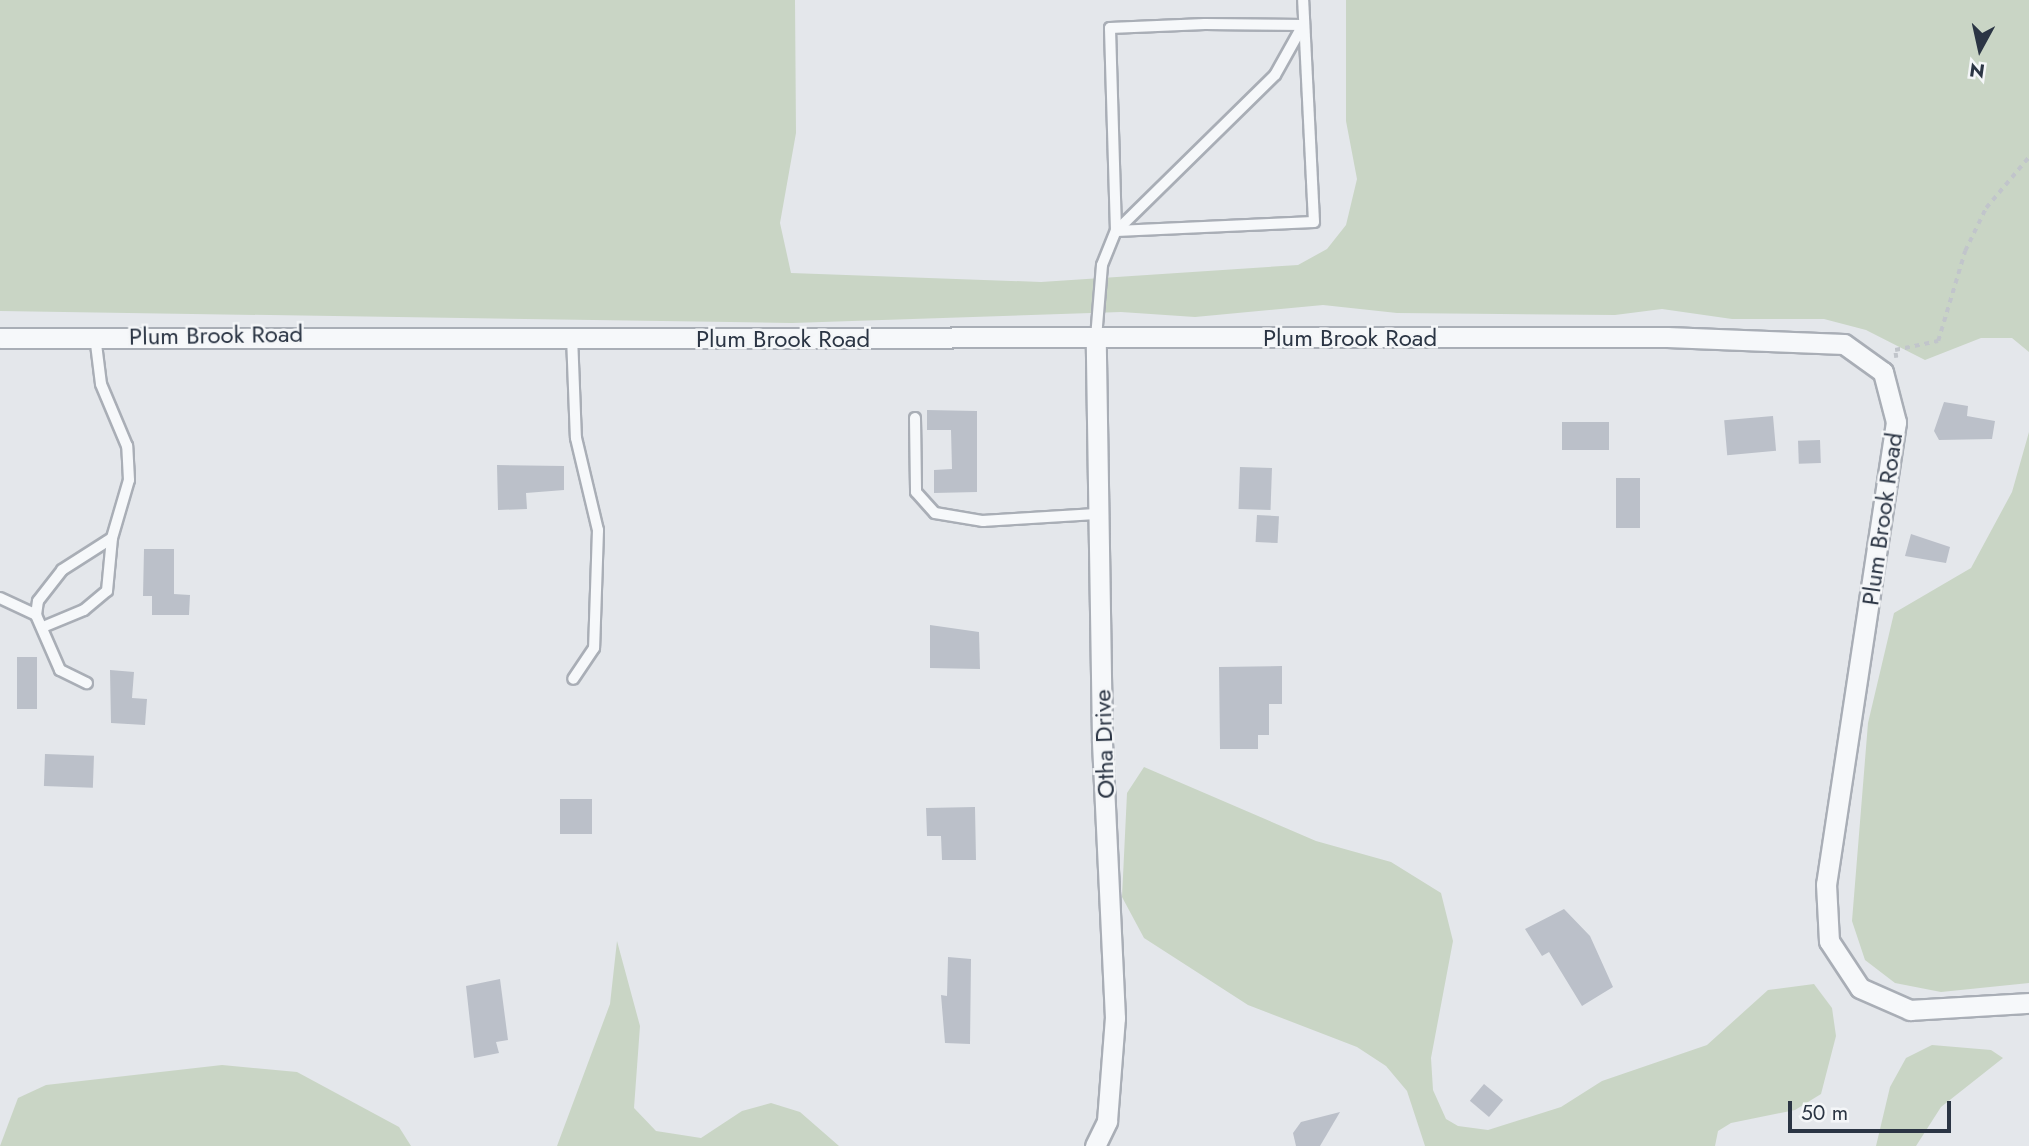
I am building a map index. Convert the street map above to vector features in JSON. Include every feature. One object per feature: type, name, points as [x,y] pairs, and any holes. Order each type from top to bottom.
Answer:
[{"type":"street","name":"Plum Brook Road","points":[[0,338],[572,335],[1778,340],[1844,344],[1866,355],[1883,372],[1896,422],[1826,884],[1829,941],[1860,988],[1910,1010],[2029,1003]]},
{"type":"street","name":"Otha Drive","points":[[1095,1146],[1107,1121],[1115,1018],[1096,338]]},
{"type":"lane","points":[[1116,231],[1314,222],[1303,0]]},
{"type":"lane","points":[[1116,231],[1110,28],[1303,25]]},
{"type":"lane","points":[[1096,338],[1101,265],[1116,231],[1275,75],[1303,25]]},
{"type":"lane","points":[[572,335],[576,438],[598,530],[594,648],[573,679]]},
{"type":"lane","points":[[43,627],[91,606],[107,591],[112,538],[129,463],[102,384],[95,336]]},
{"type":"lane","points":[[915,418],[916,492],[935,513],[983,521],[1099,514]]},
{"type":"lane","points":[[36,615],[38,601],[62,570],[112,538]]},
{"type":"lane","points":[[0,598],[36,615],[60,670],[87,683]]},
{"type":"path","points":[[1898,368],[1895,350],[1938,341],[1965,251],[1986,208],[2029,157]]},
{"type":"green space","points":[[0,0],[795,0],[796,133],[780,223],[791,273],[1041,282],[1298,265],[1327,249],[1346,225],[1357,179],[1346,121],[1346,0],[2029,0],[2029,352],[2012,338],[1981,338],[1925,360],[1866,330],[1824,319],[1732,319],[1662,309],[1615,315],[1397,313],[1323,305],[1195,317],[1121,312],[792,323],[0,311]]},
{"type":"green space","points":[[2029,432],[2029,983],[1941,992],[1895,983],[1865,960],[1852,921],[1868,723],[1894,613],[1971,568],[2012,492]]},
{"type":"green space","points":[[1144,767],[1316,841],[1391,862],[1441,893],[1453,941],[1431,1058],[1433,1090],[1446,1119],[1458,1126],[1488,1130],[1561,1107],[1602,1081],[1707,1045],[1768,990],[1814,984],[1832,1008],[1836,1036],[1821,1094],[1795,1110],[1731,1123],[1718,1131],[1715,1146],[1425,1146],[1407,1091],[1386,1066],[1357,1047],[1248,1005],[1144,938],[1122,897],[1127,793]]},
{"type":"green space","points":[[617,941],[640,1026],[634,1108],[656,1131],[701,1138],[742,1111],[771,1103],[800,1112],[839,1146],[557,1146],[610,1004]]},
{"type":"green space","points":[[1932,1045],[1991,1050],[2003,1058],[1941,1107],[1916,1146],[1876,1146],[1890,1087],[1906,1058]]},
{"type":"green space","points":[[222,1065],[297,1072],[399,1127],[411,1146],[0,1146],[18,1098],[46,1085]]},
{"type":"building","points":[[1944,402],[1968,406],[1967,416],[1995,421],[1992,439],[1939,440],[1934,431]]},
{"type":"building","points":[[927,410],[977,411],[977,492],[934,493],[934,470],[952,469],[951,430],[927,430]]},
{"type":"building","points":[[1773,416],[1776,451],[1727,455],[1724,420]]},
{"type":"building","points":[[1562,422],[1609,422],[1609,450],[1562,450]]},
{"type":"building","points":[[1820,440],[1821,463],[1799,464],[1798,441]]},
{"type":"building","points":[[497,465],[564,466],[564,490],[526,493],[527,509],[498,510]]},
{"type":"building","points":[[1240,467],[1272,468],[1271,510],[1239,509]]},
{"type":"building","points":[[1616,478],[1640,478],[1640,528],[1616,528]]},
{"type":"building","points":[[1257,515],[1279,516],[1278,543],[1256,542]]},
{"type":"building","points":[[1911,534],[1950,547],[1946,563],[1905,556]]},
{"type":"building","points":[[144,549],[174,549],[174,594],[190,595],[189,615],[152,615],[152,596],[143,596]]},
{"type":"building","points":[[930,625],[979,632],[980,669],[930,668]]},
{"type":"building","points":[[17,657],[37,657],[37,709],[17,709]]},
{"type":"building","points":[[1282,666],[1282,704],[1269,704],[1269,735],[1258,735],[1258,749],[1220,749],[1219,667]]},
{"type":"building","points":[[110,670],[134,672],[132,698],[147,699],[145,725],[111,723]]},
{"type":"building","points":[[45,754],[94,756],[93,788],[44,786]]},
{"type":"building","points":[[560,799],[592,799],[592,834],[560,834]]},
{"type":"building","points":[[975,807],[976,860],[942,860],[941,836],[927,836],[926,808]]},
{"type":"building","points":[[1564,909],[1590,936],[1613,987],[1582,1006],[1549,952],[1542,956],[1525,929]]},
{"type":"building","points":[[948,957],[971,959],[970,1044],[945,1043],[941,995],[947,996]]},
{"type":"building","points":[[500,979],[508,1040],[496,1042],[499,1053],[474,1058],[466,986]]},
{"type":"building","points":[[1484,1084],[1503,1100],[1489,1117],[1470,1101]]},
{"type":"building","points":[[1340,1112],[1320,1146],[1296,1146],[1293,1133],[1301,1122]]}]
